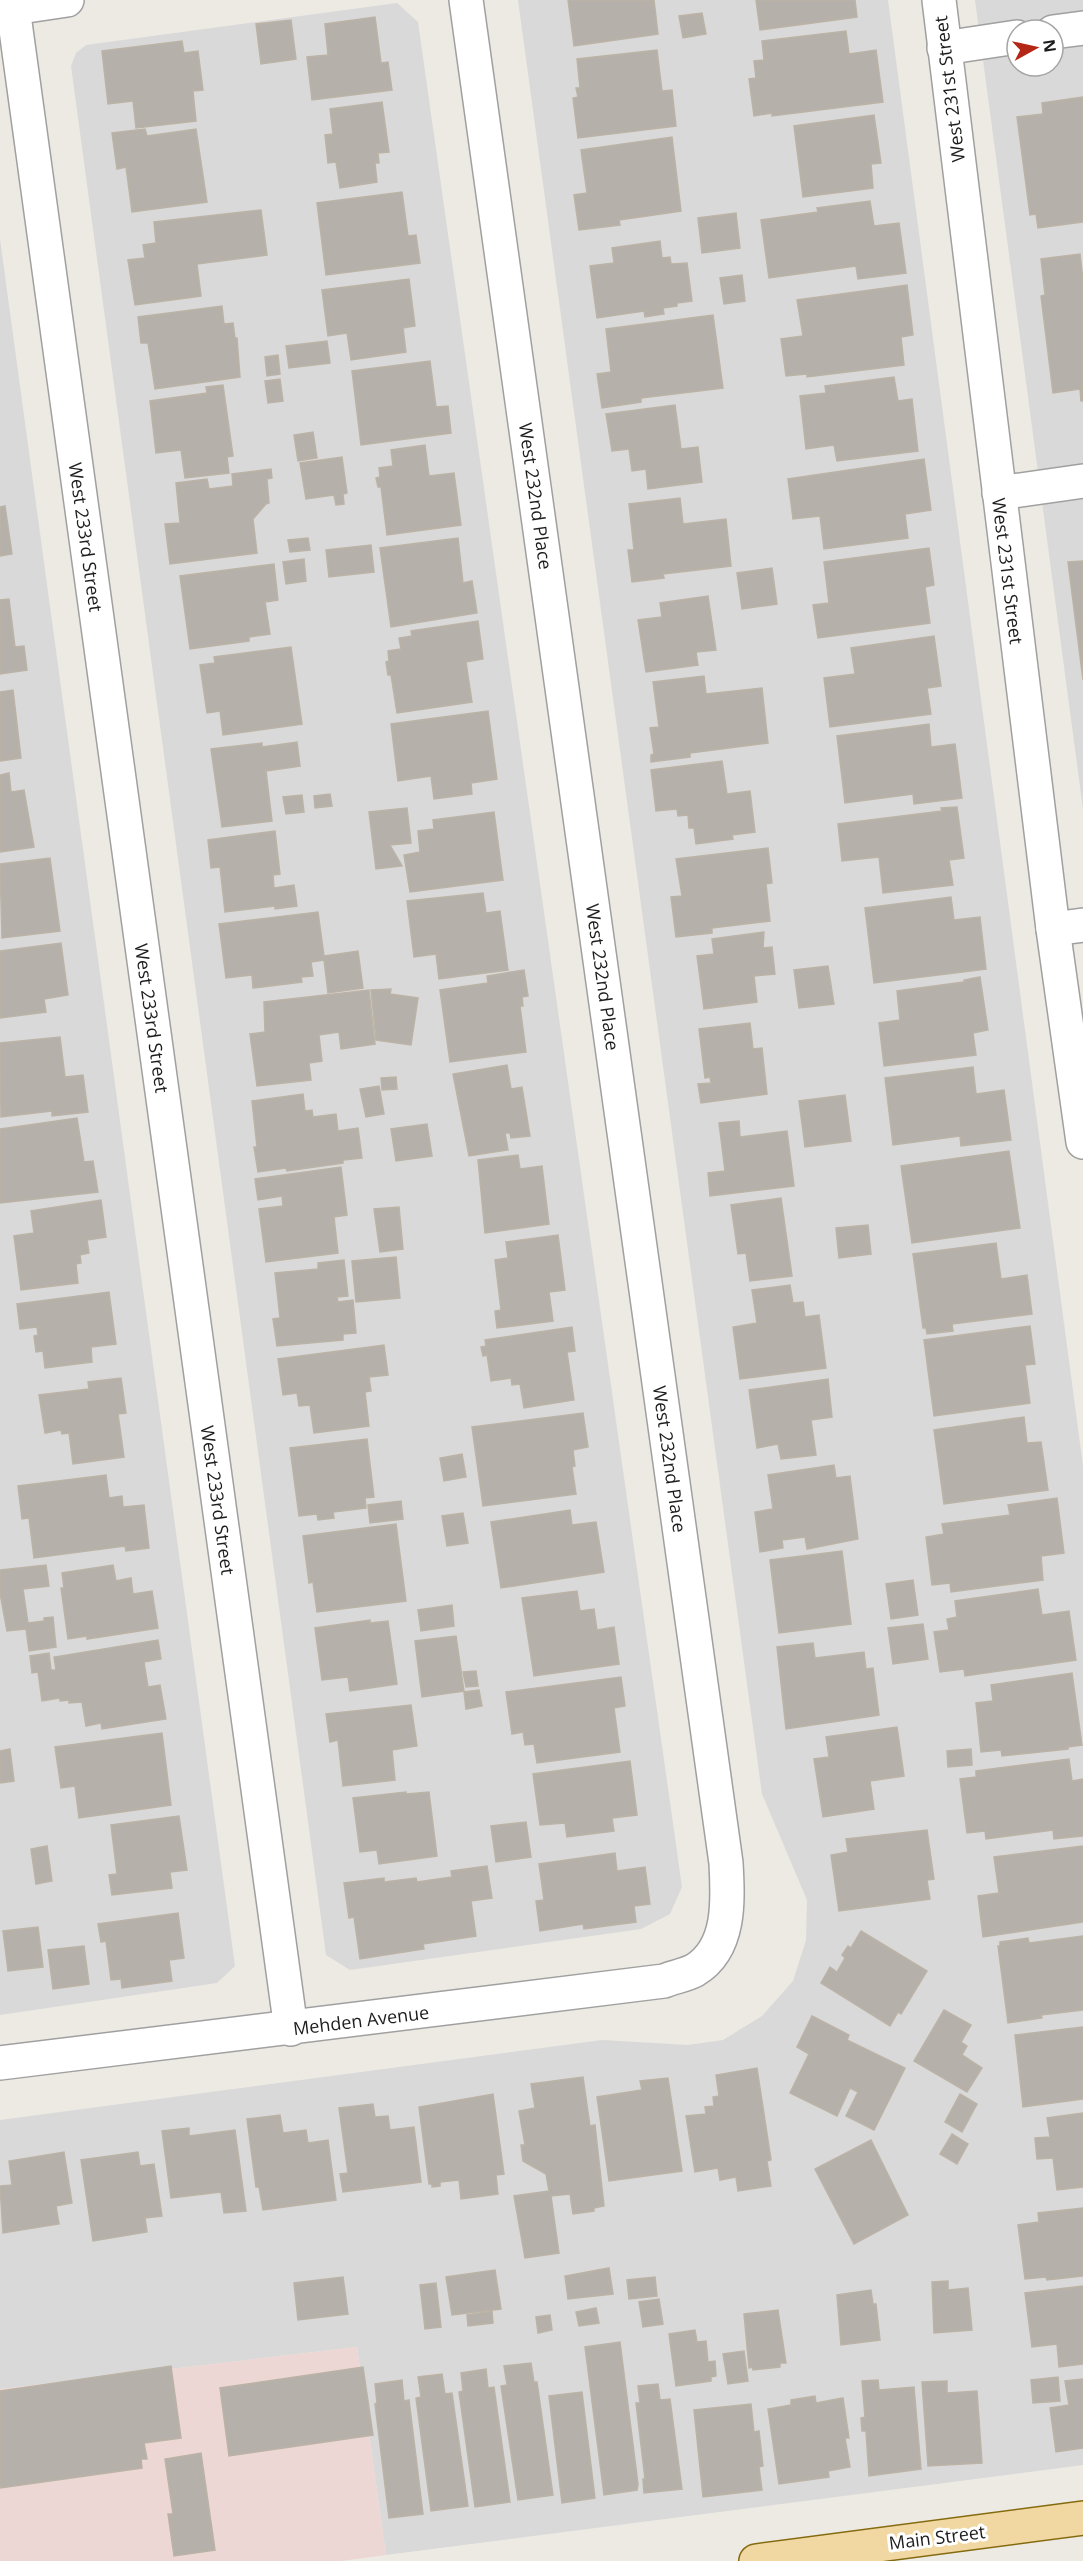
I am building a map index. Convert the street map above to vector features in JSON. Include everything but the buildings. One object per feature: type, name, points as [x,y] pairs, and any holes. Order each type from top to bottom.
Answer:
[{"type":"main road","name":"Main Street","points":[[756,2561],[1083,2518]]},
{"type":"street","points":[[7,9],[67,0]]},
{"type":"street","name":"West 232nd Place","points":[[466,0],[726,1863],[728,1908],[715,1954]]},
{"type":"street","name":"West 231st Street","points":[[939,0],[999,492],[1068,927],[1083,1142]]},
{"type":"street","name":"West 233rd Street","points":[[7,9],[291,2029]]},
{"type":"street","points":[[1065,30],[1083,28]]},
{"type":"street","points":[[944,48],[1005,40]]},
{"type":"street","points":[[999,492],[1083,481]]},
{"type":"street","name":"Mehden Avenue","points":[[0,2063],[291,2029],[664,1981],[694,1971],[715,1954]]},
{"type":"shaded area","points":[[518,0],[888,0],[1083,1466],[1083,2465],[386,2555],[357,2347],[0,2389],[0,2120],[602,2040],[688,2045],[723,2040],[762,2016],[793,1981],[806,1940],[807,1900],[762,1794]]},
{"type":"shaded area","points":[[975,0],[1083,0],[1083,809]]},
{"type":"shaded area","points":[[397,3],[418,22],[682,1887],[670,1914],[641,1929],[350,1970],[326,1955],[71,66],[76,53],[86,45]]},
{"type":"shaded area","points":[[0,239],[235,1966],[217,1983],[0,2015]]},
{"type":"shaded area","points":[[357,2347],[386,2555],[341,2561],[0,2561],[0,2389]]}]
